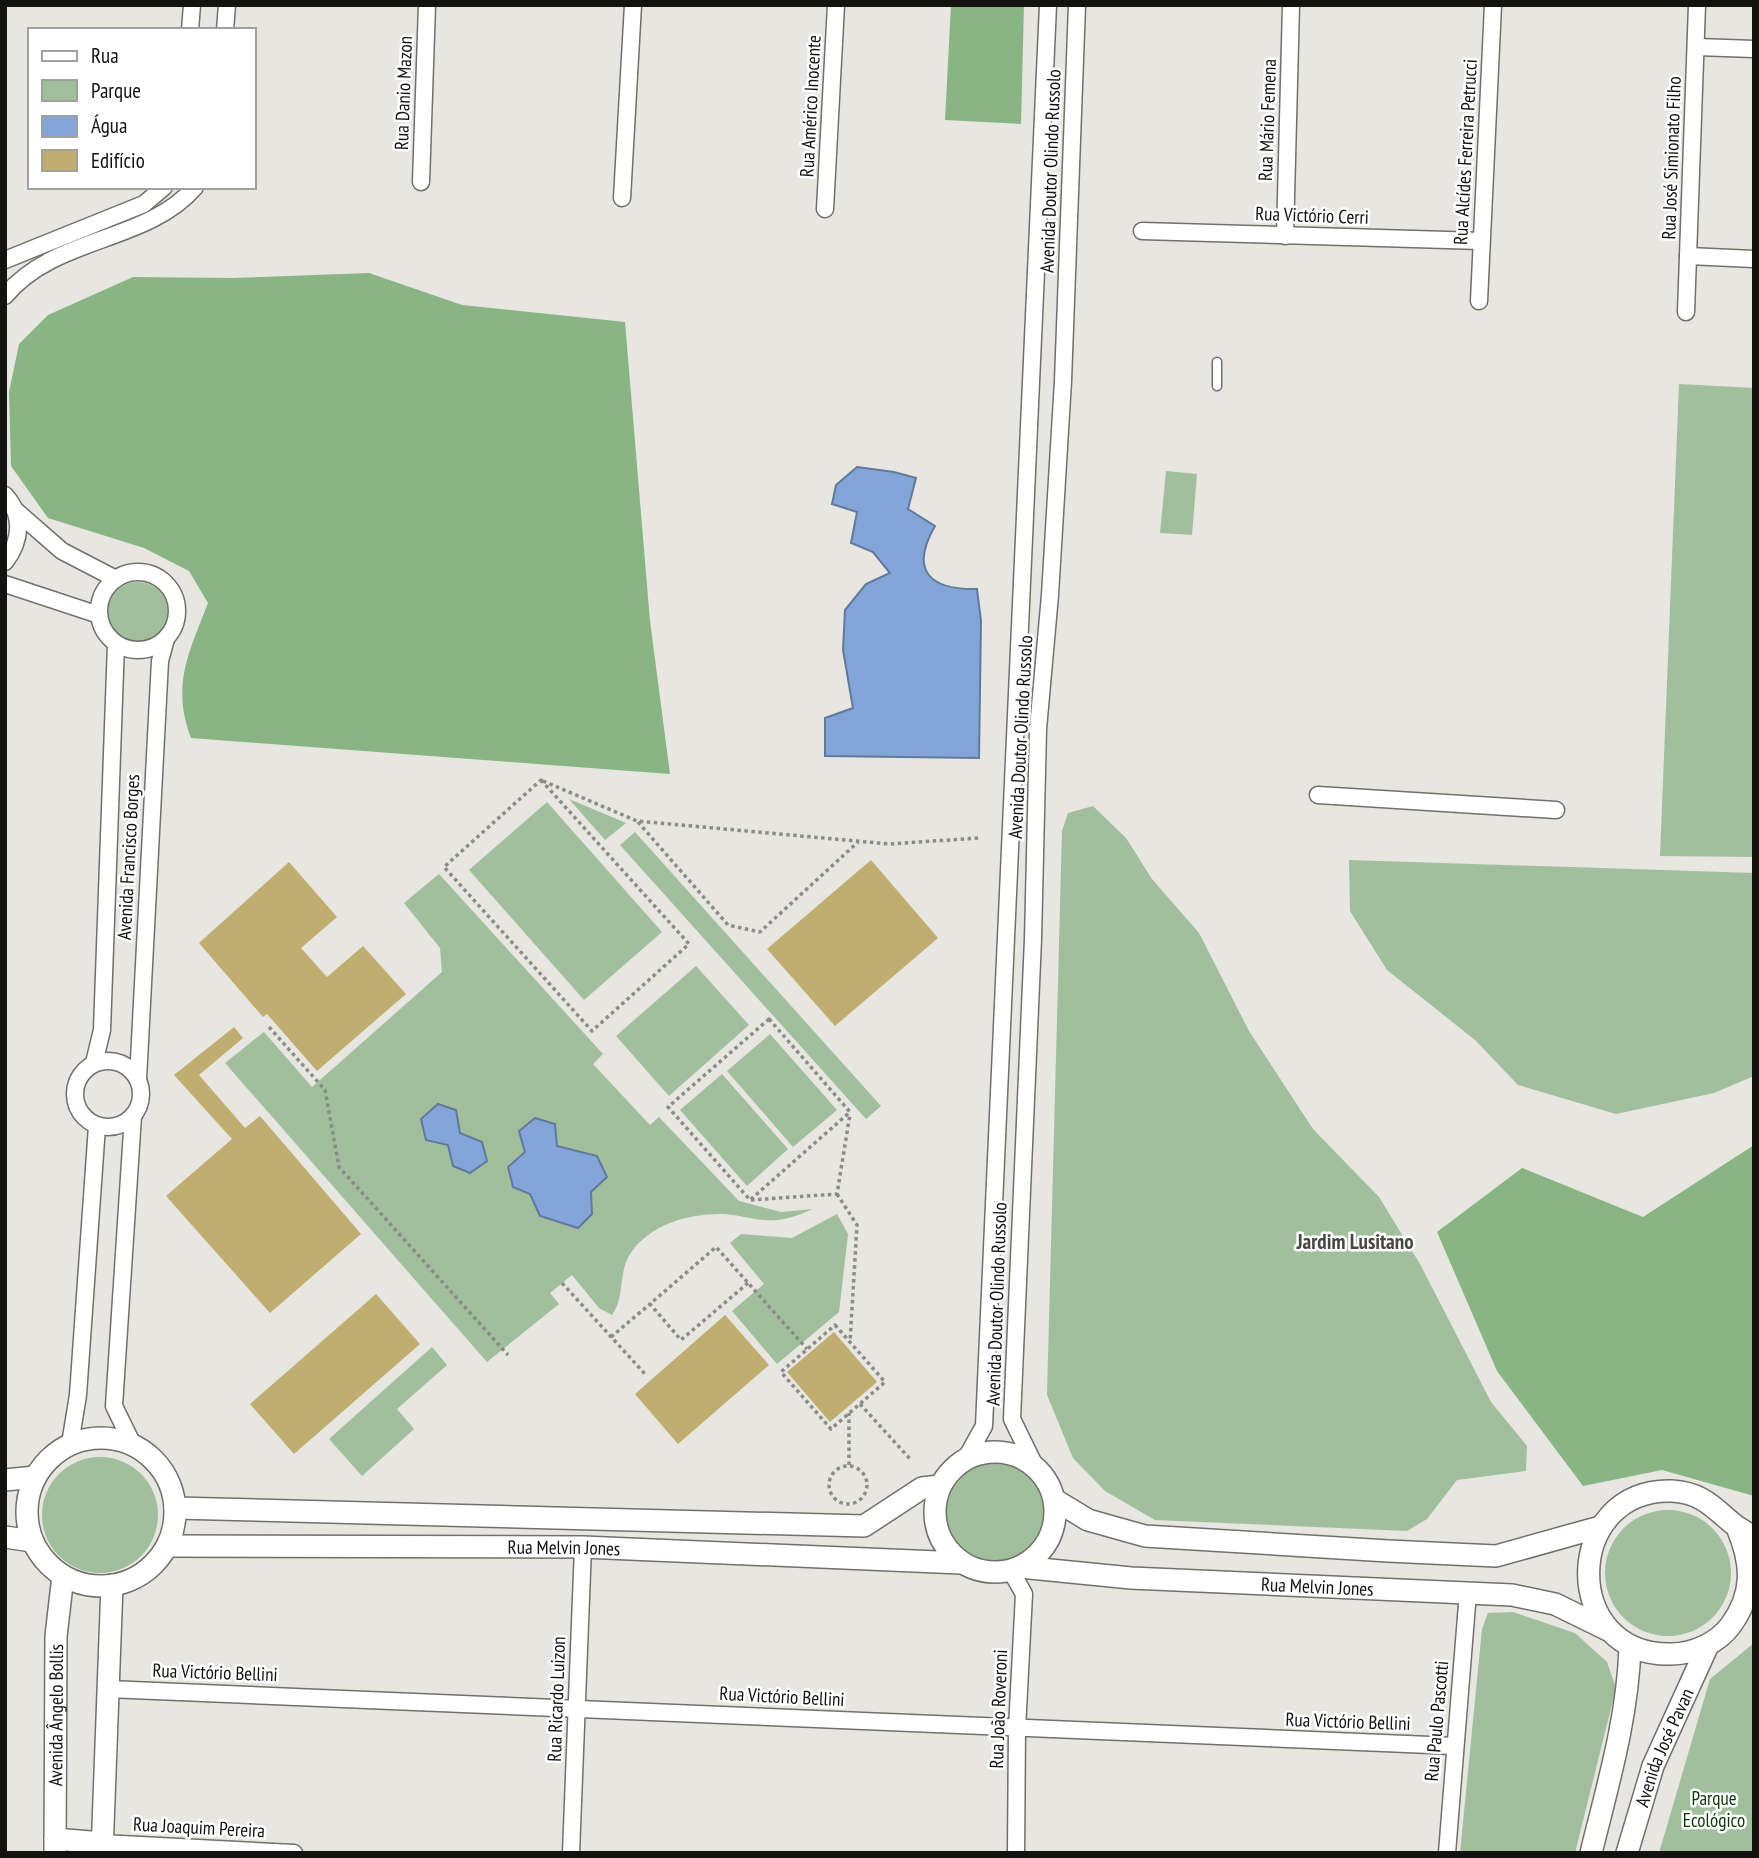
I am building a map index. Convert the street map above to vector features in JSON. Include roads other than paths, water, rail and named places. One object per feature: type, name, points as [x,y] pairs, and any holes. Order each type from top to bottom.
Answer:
[{"type":"street","points":[[190,28],[192,5]]},
{"type":"street","points":[[225,28],[227,5]]},
{"type":"street","name":"Rua Danio Mazon","points":[[421,181],[427,5]]},
{"type":"street","points":[[622,198],[633,5]]},
{"type":"street","name":"Rua Américo Inocente","points":[[825,209],[836,5]]},
{"type":"street","name":"Avenida Doutor Olindo Russolo","points":[[965,1460],[984,1426],[1048,5]]},
{"type":"street","name":"Avenida Doutor Olindo Russolo","points":[[1035,1466],[1012,1419],[1033,939],[1038,729],[1050,595],[1063,381],[1077,5]]},
{"type":"street","name":"Rua Mário Femena","points":[[1285,236],[1292,5]]},
{"type":"street","name":"Rua Alcídes Ferreira Petrucci","points":[[1479,301],[1493,5]]},
{"type":"street","name":"Rua José Simionato Filho","points":[[1686,313],[1697,5]]},
{"type":"street","points":[[1697,47],[1754,49]]},
{"type":"street","points":[[5,296],[49,259],[115,224],[162,189]]},
{"type":"street","points":[[5,260],[115,224],[170,211],[193,189]]},
{"type":"street","name":"Rua Victório Cerri","points":[[1142,231],[1481,241]]},
{"type":"street","points":[[1688,256],[1754,259]]},
{"type":"street","points":[[1034,359],[1063,359]]},
{"type":"street","points":[[1033,381],[1063,381]]},
{"type":"street","points":[[5,495],[15,510],[62,551],[116,579]]},
{"type":"street","points":[[5,562],[18,538],[15,510]]},
{"type":"street","points":[[140,572],[164,581],[177,603],[174,628],[166,639],[142,650],[116,644],[108,636],[99,615],[103,595],[116,579],[140,572]]},
{"type":"street","points":[[5,584],[99,615]]},
{"type":"street","points":[[1023,593],[1050,595]]},
{"type":"street","name":"Avenida Francisco Borges","points":[[138,1079],[160,661],[166,639]]},
{"type":"street","name":"Avenida Francisco Borges","points":[[94,1063],[102,1030],[116,644]]},
{"type":"street","points":[[1318,795],[1556,810]]},
{"type":"street","points":[[133,1116],[116,1127],[97,1126],[80,1114],[74,1095],[79,1076],[94,1063],[114,1061],[124,1065],[138,1079],[141,1098],[133,1116],[114,1406],[133,1445]]},
{"type":"street","points":[[70,1444],[78,1395],[97,1126]]},
{"type":"street","points":[[91,1438],[113,1438],[133,1445],[150,1456],[163,1471],[172,1488],[174,1527],[167,1546],[144,1572],[112,1585],[95,1586],[63,1576],[45,1560],[32,1541],[27,1509],[34,1477],[50,1458],[70,1444],[91,1438]]},
{"type":"street","points":[[1001,1452],[1019,1456],[1035,1466],[1048,1482],[1055,1500],[1055,1520],[1049,1539],[1037,1556],[1016,1569],[993,1573],[976,1570],[961,1563],[939,1537],[934,1520],[940,1486],[950,1471],[965,1460],[982,1453],[1001,1452]]},
{"type":"street","points":[[5,1480],[34,1477]]},
{"type":"street","name":"Rua Melvin Jones","points":[[175,1508],[864,1526],[922,1488],[940,1486]]},
{"type":"street","points":[[1729,1628],[1743,1606],[1750,1580],[1746,1533],[1721,1510],[1698,1497],[1672,1492],[1644,1495],[1620,1508],[1600,1527],[1589,1552],[1586,1580],[1593,1607],[1608,1630],[1630,1646],[1657,1654],[1683,1654],[1708,1644],[1729,1628],[1754,1616]]},
{"type":"street","name":"Rua Melvin Jones","points":[[1055,1500],[1088,1520],[1145,1535],[1402,1552],[1496,1556],[1600,1527]]},
{"type":"street","points":[[5,1538],[32,1541]]},
{"type":"street","name":"Rua Melvin Jones","points":[[167,1546],[583,1547],[961,1563]]},
{"type":"street","name":"Rua Ricardo Luizon","points":[[571,1853],[583,1547]]},
{"type":"street","name":"Rua Melvin Jones","points":[[1016,1569],[1131,1578],[1512,1595],[1555,1604],[1608,1630]]},
{"type":"street","name":"Rua João Roveroni","points":[[1016,1569],[1024,1594],[1017,1729],[1016,1853]]},
{"type":"street","name":"Avenida Ângelo Bollis","points":[[55,1846],[56,1636],[63,1576]]},
{"type":"street","points":[[55,1846],[102,1848],[112,1585]]},
{"type":"street","name":"Rua Paulo Pascotti","points":[[1447,1853],[1468,1592]]},
{"type":"street","name":"Avenida José Pavan","points":[[1628,1853],[1653,1766],[1708,1644]]},
{"type":"street","name":"Avenida José Pavan","points":[[1591,1853],[1618,1745],[1629,1682],[1630,1646]]},
{"type":"street","name":"Rua Victório Bellini","points":[[108,1689],[1454,1746]]},
{"type":"street","name":"Rua Joaquim Pereira","points":[[102,1848],[294,1853]]},
{"type":"lane","points":[[1217,362],[1217,386]]},
{"type":"water","points":[[857,467],[916,478],[908,509],[935,526],[927,542],[924,566],[929,575],[947,586],[977,589],[981,621],[979,758],[825,756],[825,718],[853,708],[843,650],[845,610],[866,584],[890,573],[873,552],[851,543],[857,512],[832,504],[836,485]]},
{"type":"water","points":[[438,1104],[456,1110],[460,1133],[482,1142],[487,1161],[470,1173],[453,1166],[448,1145],[426,1140],[421,1119]]},
{"type":"water","points":[[535,1118],[555,1124],[557,1146],[597,1156],[607,1177],[591,1192],[592,1214],[578,1228],[540,1216],[530,1194],[513,1187],[508,1167],[525,1152],[519,1131]]},
{"type":"district","name":"Jardim Lusitano","points":[[1355,1241]]},
{"type":"park label","name":"Parque Ecológico","points":[[1714,1809]]}]
